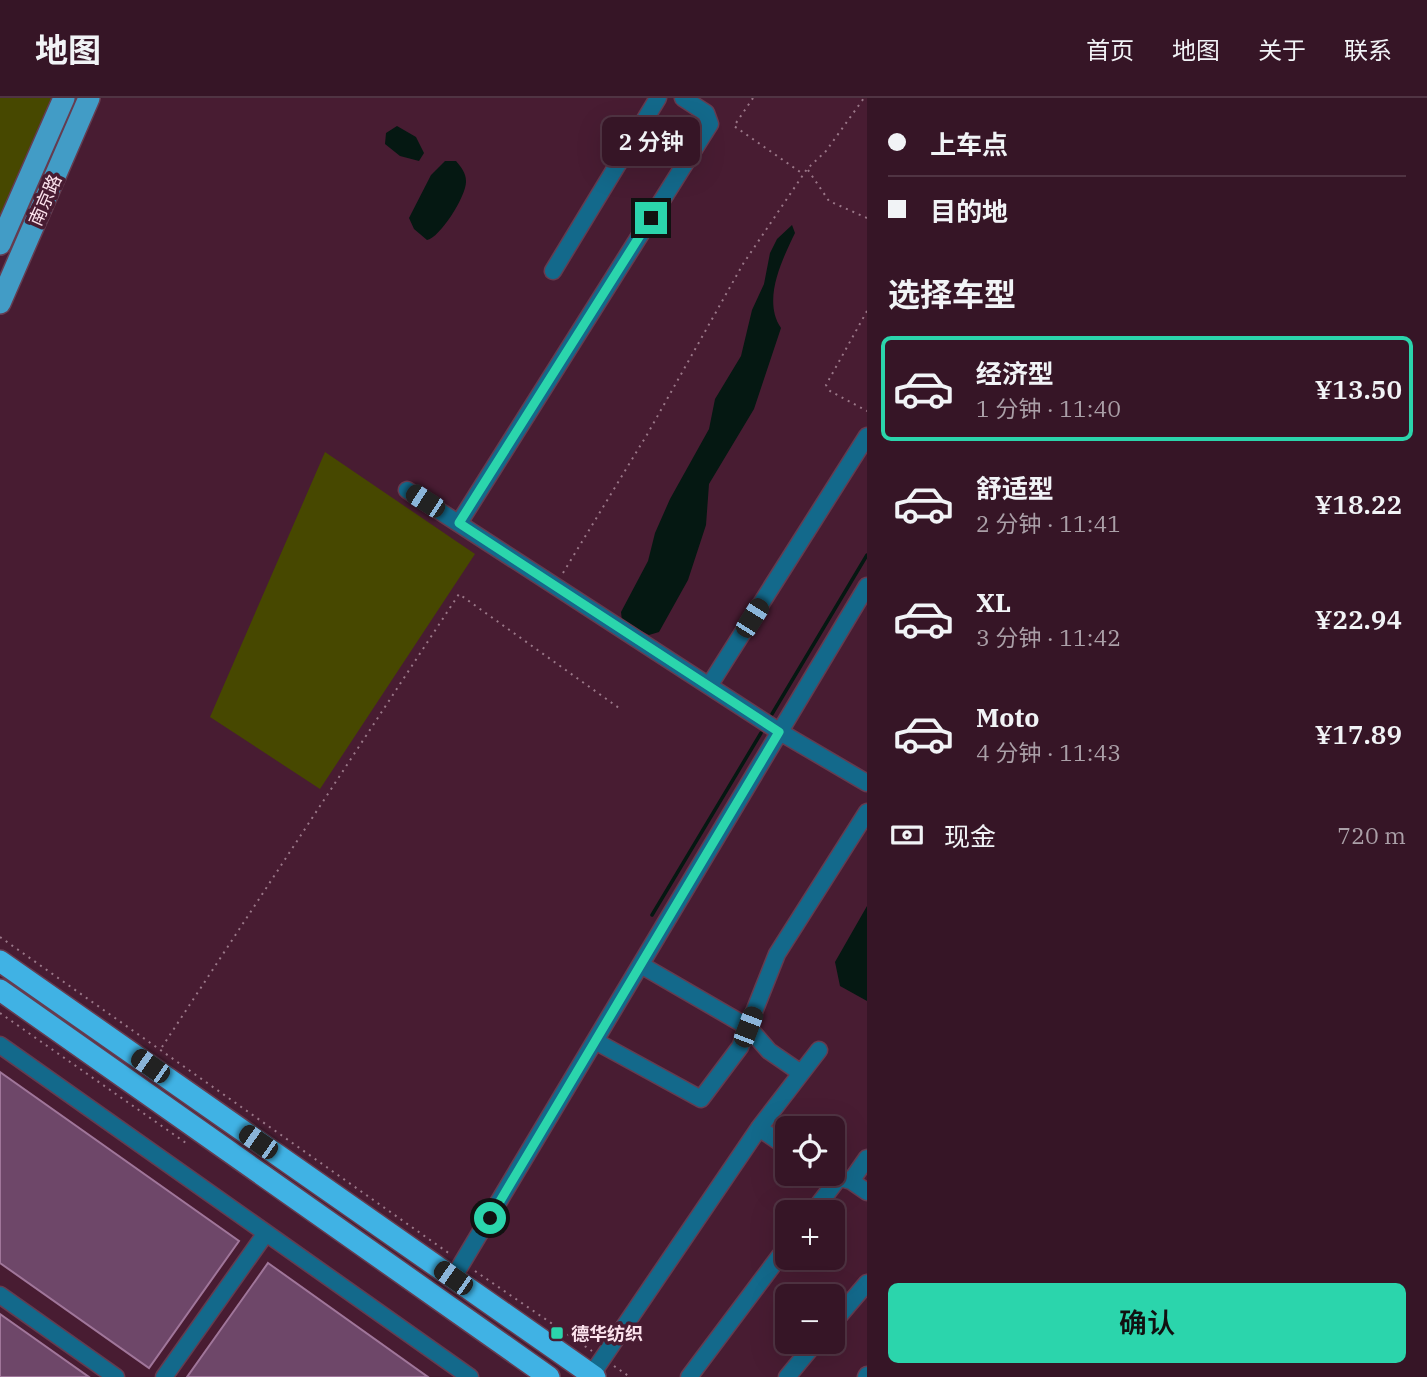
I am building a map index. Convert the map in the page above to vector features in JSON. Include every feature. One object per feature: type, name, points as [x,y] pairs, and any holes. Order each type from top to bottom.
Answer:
[{"type":"highway","points":[[0,961],[155,1057],[597,1370]]},
{"type":"highway","points":[[0,990],[549,1377]]},
{"type":"main road","name":"南京路","points":[[0,244],[64,98]]},
{"type":"main road","name":"南京路","points":[[0,303],[89,98]]},
{"type":"street","points":[[553,271],[658,98]]},
{"type":"street","points":[[459,523],[710,124],[706,113],[683,98]]},
{"type":"street","points":[[709,686],[867,436]]},
{"type":"street","points":[[407,490],[779,732],[867,783]]},
{"type":"street","points":[[458,1270],[867,586]]},
{"type":"street","points":[[595,1041],[701,1099],[740,1047],[777,954],[867,812]]},
{"type":"street","points":[[641,965],[748,1027],[769,1051],[801,1073]]},
{"type":"street","points":[[0,1045],[470,1377]]},
{"type":"street","points":[[597,1370],[759,1128],[819,1050]]},
{"type":"street","points":[[759,1128],[775,1139]]},
{"type":"street","points":[[845,1174],[867,1158]]},
{"type":"street","points":[[845,1181],[867,1192]]},
{"type":"street","points":[[822,1200],[833,1186]]},
{"type":"street","points":[[164,1377],[266,1233]]},
{"type":"street","points":[[689,1377],[775,1262]]},
{"type":"street","points":[[845,1309],[867,1283]]},
{"type":"street","points":[[0,1295],[116,1377]]},
{"type":"street","points":[[787,1377],[806,1354]]},
{"type":"path","points":[[753,98],[734,126],[804,174]]},
{"type":"path","points":[[556,587],[580,540],[681,377],[743,264],[807,169],[826,151],[864,98]]},
{"type":"path","points":[[807,169],[829,201],[867,218]]},
{"type":"path","points":[[867,311],[826,385],[830,391],[867,411]]},
{"type":"path","points":[[155,1057],[459,594],[620,708]]},
{"type":"path","points":[[0,937],[155,1057],[597,1370],[630,1377]]},
{"type":"shaded area","points":[[0,98],[53,98],[0,219]]},
{"type":"shaded area","points":[[397,126],[416,137],[424,153],[419,161],[400,156],[385,144],[386,133]]},
{"type":"shaded area","points":[[445,161],[456,161],[460,166],[465,175],[465,187],[458,205],[445,224],[427,240],[414,229],[409,218],[431,175]]},
{"type":"shaded area","points":[[792,225],[795,233],[780,268],[774,293],[773,305],[781,328],[754,409],[709,484],[706,525],[688,580],[659,632],[649,635],[622,621],[621,612],[648,561],[655,533],[670,499],[709,429],[715,399],[741,356],[752,310],[764,284],[770,253],[777,239]]},
{"type":"shaded area","points":[[325,452],[475,554],[320,789],[210,717]]},
{"type":"shaded area","points":[[867,906],[867,1001],[840,986],[835,962]]},
{"type":"building","points":[[0,1072],[239,1241],[149,1368],[0,1263]]},
{"type":"building","points":[[268,1263],[428,1377],[187,1377]]},
{"type":"building","points":[[0,1314],[89,1377],[0,1377]]},
{"type":"waterway","points":[[772,714],[867,555]]},
{"type":"waterway","points":[[652,915],[761,733]]},
{"type":"place","name":"德华纺织","points":[[557,1333]]},
{"type":"route","points":[[490,1218],[779,732],[459,523],[651,218]]}]
